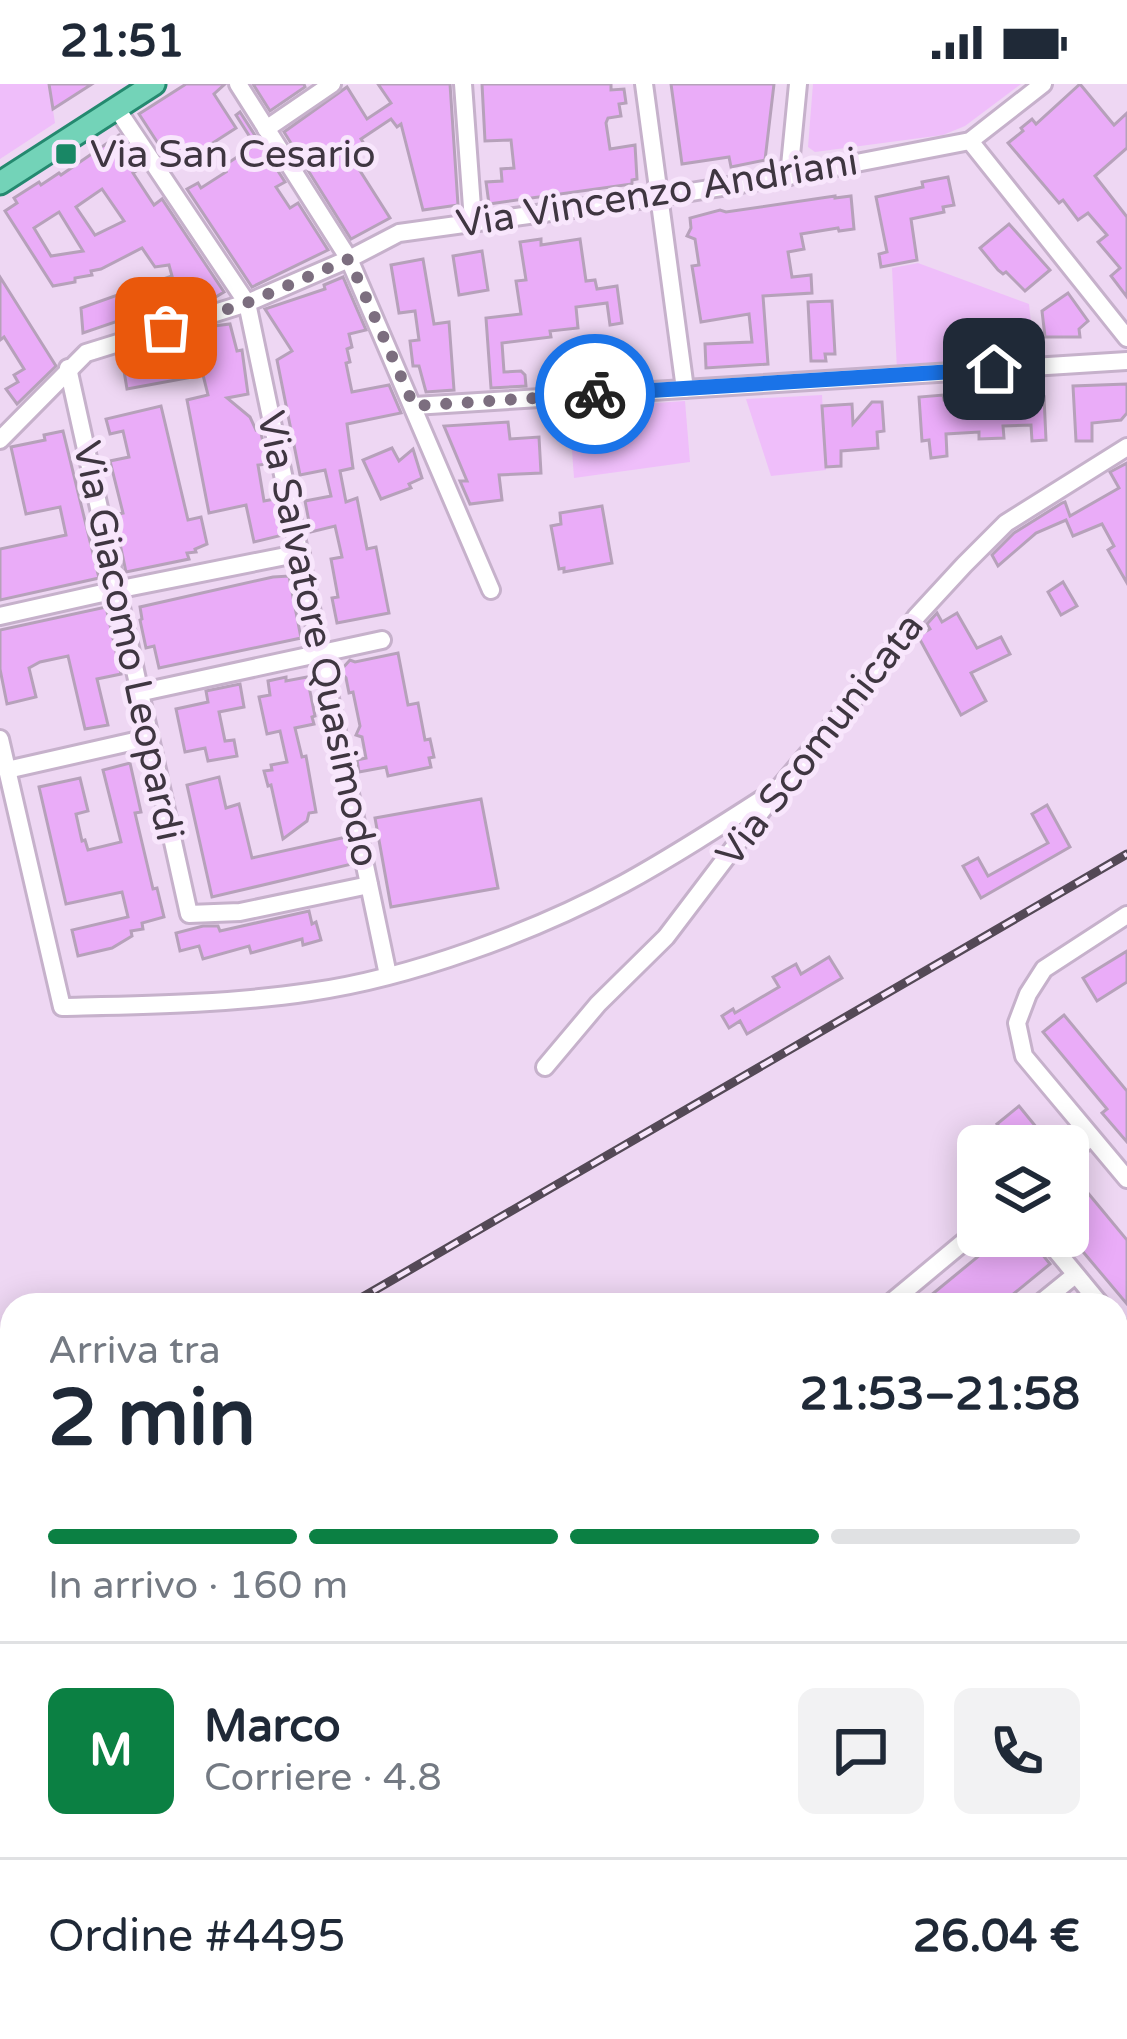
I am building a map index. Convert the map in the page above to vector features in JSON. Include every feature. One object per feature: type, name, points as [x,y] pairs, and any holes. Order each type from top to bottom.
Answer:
[{"type":"main road","points":[[0,184],[154,84]]},
{"type":"street","points":[[238,84],[349,259],[491,590]]},
{"type":"street","points":[[266,129],[332,84]]},
{"type":"street","points":[[464,84],[473,221]]},
{"type":"street","points":[[644,84],[685,389]]},
{"type":"street","points":[[789,176],[798,84]]},
{"type":"street","points":[[1043,84],[970,141],[1127,338]]},
{"type":"street","points":[[116,109],[247,303]]},
{"type":"street","name":"Via Vincenzo Andriani","points":[[68,368],[86,353],[247,303],[399,233],[660,197],[970,141]]},
{"type":"street","name":"Via Salvatore Quasimodo","points":[[247,303],[388,974]]},
{"type":"street","points":[[414,406],[1127,361]]},
{"type":"street","points":[[0,440],[68,368]]},
{"type":"street","name":"Via Giacomo Leopardi","points":[[68,368],[189,914],[240,912],[369,885]]},
{"type":"street","name":"Via Scomunicata","points":[[545,1067],[598,1004],[666,937],[916,616],[1006,523],[1127,447]]},
{"type":"street","points":[[0,616],[301,553]]},
{"type":"street","points":[[138,693],[382,640]]},
{"type":"street","points":[[7,770],[148,738]]},
{"type":"street","points":[[0,739],[62,1007],[165,1005],[312,992],[423,967],[620,886],[779,788]]},
{"type":"street","points":[[1127,915],[1044,969],[1017,1024],[1024,1056],[1127,1179]]},
{"type":"street","points":[[902,1293],[957,1248]]},
{"type":"street","points":[[1061,1257],[1091,1293]]},
{"type":"street","points":[[1053,1293],[1076,1275]]},
{"type":"shaded area","points":[[0,84],[49,84],[55,123],[0,159]]},
{"type":"shaded area","points":[[813,84],[1021,84],[965,126],[943,135],[815,152],[808,147]]},
{"type":"shaded area","points":[[918,263],[1029,304],[1035,360],[897,370],[892,268]]},
{"type":"shaded area","points":[[822,395],[826,470],[771,476],[746,399]]},
{"type":"shaded area","points":[[685,401],[690,462],[574,478],[569,409]]},
{"type":"building","points":[[49,84],[92,84],[53,109]]},
{"type":"building","points":[[186,84],[225,84],[214,94],[236,128],[174,168],[139,114]]},
{"type":"building","points":[[253,84],[304,84],[305,87],[270,111]]},
{"type":"building","points":[[378,84],[450,84],[458,205],[423,210],[401,124],[397,127],[391,119],[361,139],[368,150],[358,156],[363,163],[357,166],[390,218],[351,239],[284,132],[347,87],[367,119],[391,103]]},
{"type":"building","points":[[482,84],[611,84],[611,90],[624,89],[621,116],[608,118],[606,123],[610,149],[635,145],[637,179],[632,184],[489,204],[486,182],[502,181],[501,169],[514,168],[511,140],[485,141]]},
{"type":"building","points":[[671,84],[774,84],[765,160],[731,167],[729,157],[682,164]]},
{"type":"building","points":[[1080,84],[1114,125],[1127,113],[1127,148],[1095,176],[1127,217],[1127,297],[1111,276],[1120,268],[1098,242],[1107,235],[1088,213],[1078,220],[1063,200],[1059,203],[1008,143]]},
{"type":"building","points":[[240,112],[285,182],[276,187],[290,208],[298,203],[328,250],[252,287],[187,189],[198,183],[201,188],[226,172],[222,167],[255,145],[236,115]]},
{"type":"building","points":[[119,135],[141,168],[133,173],[154,205],[162,199],[224,292],[214,298],[208,291],[202,295],[196,285],[165,305],[83,333],[81,308],[137,288],[146,302],[168,287],[163,279],[172,276],[169,265],[155,267],[142,248],[91,271],[92,275],[53,286],[5,211],[17,203],[14,198],[61,175]],"holes":[[[102,189],[124,221],[95,235],[76,207]],[[59,212],[83,251],[51,256],[34,228]]]},
{"type":"building","points":[[948,177],[954,205],[911,219],[917,260],[881,267],[879,254],[887,252],[876,197]]},
{"type":"building","points":[[851,196],[854,229],[801,234],[804,249],[788,252],[792,277],[811,275],[812,293],[763,296],[768,364],[706,368],[705,344],[752,342],[749,314],[701,322],[692,266],[699,265],[695,239],[687,236],[690,218]]},
{"type":"building","points":[[1009,224],[1050,270],[1025,291],[980,248]]},
{"type":"building","points":[[541,239],[541,245],[580,239],[586,281],[595,280],[597,289],[617,286],[622,323],[610,325],[607,303],[576,307],[578,328],[550,331],[551,337],[502,343],[504,372],[521,371],[526,386],[491,388],[486,318],[521,314],[516,281],[526,280],[520,242]]},
{"type":"building","points":[[482,251],[488,290],[459,295],[453,256]]},
{"type":"building","points":[[423,259],[434,324],[449,322],[454,390],[426,392],[419,366],[413,366],[410,341],[419,340],[415,311],[399,313],[391,265]]},
{"type":"building","points":[[0,277],[56,366],[17,404],[6,389],[18,382],[14,375],[24,369],[4,337],[0,340]]},
{"type":"building","points":[[343,277],[366,330],[349,334],[352,347],[347,349],[350,362],[346,363],[352,392],[389,385],[401,413],[347,424],[353,468],[340,471],[346,502],[357,498],[367,549],[376,547],[389,613],[337,623],[331,559],[342,557],[335,526],[311,532],[305,501],[331,496],[325,470],[300,475],[277,360],[292,351],[265,309],[325,289],[324,285]]},
{"type":"building","points":[[1068,293],[1088,321],[1079,329],[1080,337],[1045,337],[1042,311]]},
{"type":"building","points":[[832,301],[835,354],[825,354],[826,361],[811,361],[808,302]]},
{"type":"building","points":[[230,324],[237,351],[242,350],[248,394],[227,398],[260,429],[268,464],[258,465],[264,501],[275,499],[283,535],[254,542],[246,505],[209,513],[187,400],[208,395],[203,375],[127,389],[122,359],[158,353],[157,344]]},
{"type":"building","points":[[595,353],[596,382],[580,383],[579,354]]},
{"type":"building","points":[[1127,384],[1127,413],[1121,420],[1092,423],[1092,441],[1076,441],[1073,386]]},
{"type":"building","points":[[943,395],[944,400],[963,399],[963,405],[1044,397],[1046,440],[1032,441],[1031,425],[1003,426],[1004,438],[979,439],[979,432],[946,434],[947,456],[931,458],[929,440],[922,441],[919,397]]},
{"type":"building","points":[[872,402],[882,402],[884,431],[877,432],[878,448],[841,451],[841,466],[826,467],[822,406],[852,404],[853,424]]},
{"type":"building","points":[[161,406],[188,520],[201,517],[207,544],[187,553],[189,559],[126,572],[114,515],[123,513],[110,461],[129,457],[123,431],[110,434],[106,419]]},
{"type":"building","points":[[508,422],[510,439],[539,437],[541,473],[499,475],[502,500],[470,504],[460,481],[467,481],[444,426]]},
{"type":"building","points":[[63,431],[99,578],[0,600],[0,549],[66,535],[60,507],[26,514],[11,447]]},
{"type":"building","points":[[392,448],[399,461],[413,449],[422,478],[409,484],[411,488],[381,499],[363,460]]},
{"type":"building","points":[[1127,463],[1127,583],[1108,550],[1114,546],[1102,524],[1073,536],[1066,520],[1036,533],[998,566],[992,555],[1014,533],[1062,503],[1070,516],[1119,488],[1110,472]]},
{"type":"building","points":[[602,506],[612,563],[559,569],[551,526],[561,524],[560,513]]},
{"type":"building","points":[[289,576],[301,638],[159,668],[154,646],[146,648],[140,607]]},
{"type":"building","points":[[1063,582],[1077,606],[1061,615],[1048,592]]},
{"type":"building","points":[[106,607],[121,674],[97,679],[108,725],[85,729],[68,656],[29,668],[36,697],[7,704],[0,669],[0,630]]},
{"type":"building","points":[[937,613],[942,622],[957,613],[977,648],[1001,637],[1010,654],[971,673],[986,701],[961,715],[918,636],[930,629],[927,624]]},
{"type":"building","points":[[398,653],[408,705],[418,703],[425,740],[430,739],[431,767],[388,776],[386,767],[359,772],[357,760],[366,758],[362,737],[356,735],[360,726],[353,692],[349,693],[340,671],[350,660]]},
{"type":"building","points":[[286,677],[286,681],[307,677],[314,724],[295,728],[302,757],[306,756],[316,812],[309,813],[307,821],[283,839],[264,771],[287,762],[280,731],[267,734],[259,697],[270,695],[268,681]]},
{"type":"building","points":[[240,684],[244,707],[219,712],[225,741],[234,740],[237,756],[208,761],[205,748],[185,752],[176,709],[208,702],[206,691]]},
{"type":"building","points":[[130,763],[141,812],[135,813],[164,917],[142,923],[143,929],[131,931],[132,936],[112,948],[78,956],[72,930],[128,917],[122,892],[66,904],[39,787],[80,778],[88,811],[76,814],[82,841],[88,850],[121,842],[103,770]]},
{"type":"building","points":[[219,777],[226,808],[239,804],[252,858],[346,837],[352,864],[212,897],[187,785]]},
{"type":"building","points":[[481,799],[498,888],[391,907],[375,818]]},
{"type":"building","points":[[1047,805],[1070,847],[981,898],[963,866],[978,858],[988,876],[1048,843],[1032,814]]},
{"type":"building","points":[[309,911],[321,940],[303,945],[302,939],[251,953],[249,946],[203,959],[199,946],[180,951],[176,933],[203,926],[218,926],[220,931]]},
{"type":"building","points":[[1127,951],[1127,982],[1097,1001],[1083,978]]},
{"type":"building","points":[[829,957],[842,978],[747,1034],[740,1021],[729,1028],[722,1016],[779,987],[773,977],[796,964],[801,974]]},
{"type":"building","points":[[1064,1015],[1127,1091],[1127,1142],[1102,1113],[1107,1109],[1043,1032]]},
{"type":"building","points":[[1019,1106],[1035,1125],[998,1125]]},
{"type":"building","points":[[1089,1194],[1127,1240],[1127,1293],[1118,1293],[1087,1257]]},
{"type":"building","points":[[977,1257],[1044,1257],[1050,1264],[1015,1293],[934,1293]]},
{"type":"railway","points":[[370,1293],[1127,854]]},
{"type":"way so far","points":[[166,328],[247,303],[349,259],[414,406],[595,394]]},
{"type":"place","name":"Via San Cesario","points":[[66,154]]},
{"type":"route","points":[[595,394],[994,369]]}]
